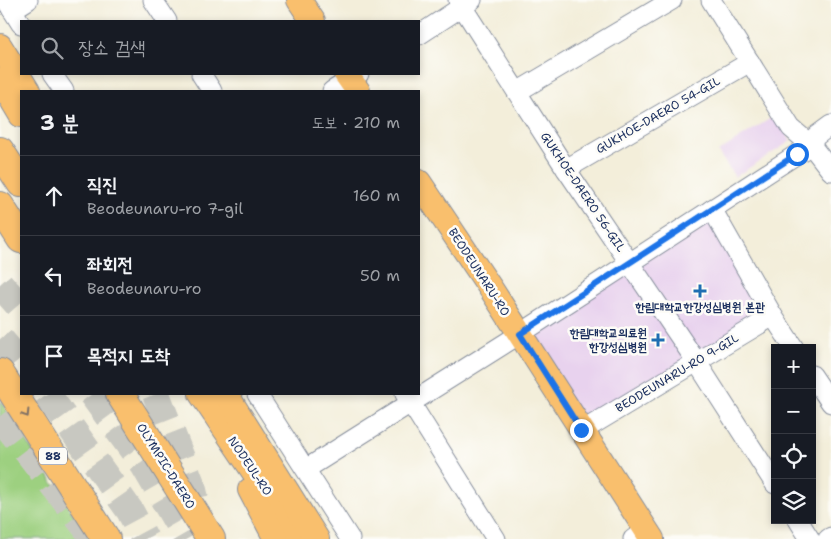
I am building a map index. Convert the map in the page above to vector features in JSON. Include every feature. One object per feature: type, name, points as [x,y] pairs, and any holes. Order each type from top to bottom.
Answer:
[{"type":"highway","points":[[0,151],[20,181]]},
{"type":"highway","points":[[0,206],[20,237]]},
{"type":"highway","name":"88","points":[[0,373],[106,539]]},
{"type":"highway","name":"OLYMPIC-DAERO","points":[[121,395],[211,539]]},
{"type":"main road","points":[[299,0],[311,20]]},
{"type":"main road","points":[[13,13],[20,61]]},
{"type":"main road","points":[[0,46],[27,90]]},
{"type":"main road","points":[[26,75],[33,90]]},
{"type":"main road","points":[[0,80],[20,114]]},
{"type":"main road","points":[[0,93],[20,121]]},
{"type":"main road","name":"BEODEUNARU-RO","points":[[420,184],[582,431],[644,536]]},
{"type":"main road","points":[[210,396],[276,539]]},
{"type":"main road","name":"NODEUL-RO","points":[[210,396],[254,438],[317,539]]},
{"type":"main road","name":"NODEUL-RO","points":[[210,396],[296,539]]},
{"type":"main road","points":[[254,438],[314,505],[335,539]]},
{"type":"street","points":[[153,0],[166,20]]},
{"type":"street","points":[[517,92],[672,0]]},
{"type":"street","points":[[711,0],[791,128],[811,145],[831,171]]},
{"type":"street","points":[[420,34],[464,2]]},
{"type":"street","name":"GUKHOE-DAERO 56-GIL","points":[[464,2],[517,92],[566,169],[696,361],[772,479]]},
{"type":"street","name":"GUKHOE-DAERO 54-GIL","points":[[566,169],[750,62]]},
{"type":"street","points":[[53,75],[63,90]]},
{"type":"street","points":[[202,75],[211,90]]},
{"type":"street","points":[[420,391],[520,334],[811,145],[816,136],[831,125]]},
{"type":"street","points":[[712,209],[773,316],[791,344]]},
{"type":"street","name":"BEODEUNARU-RO 9-GIL","points":[[582,431],[773,316]]},
{"type":"street","points":[[816,380],[831,403]]},
{"type":"street","points":[[258,395],[350,539]]},
{"type":"street","points":[[306,469],[408,398],[496,539]]},
{"type":"street","points":[[801,524],[810,539]]},
{"type":"shaded area","points":[[774,116],[791,141],[735,177],[718,152]]},
{"type":"shaded area","points":[[708,217],[771,317],[581,429],[520,334]]},
{"type":"green space","points":[[0,400],[89,539],[0,539]]},
{"type":"tunnel","points":[[0,284],[20,307]]},
{"type":"tunnel","points":[[0,339],[20,363]]},
{"type":"tunnel","points":[[48,395],[130,511],[145,539]]},
{"type":"tunnel","points":[[93,395],[144,465],[187,539]]},
{"type":"tunnel","points":[[156,395],[192,486],[198,511]]},
{"type":"tunnel","points":[[0,416],[92,535]]},
{"type":"place","name":"한림대학교한강성심병원 본관","points":[[700,291]]},
{"type":"place","name":"한림대학교의료원 한강성심병원","points":[[658,340]]},
{"type":"route","points":[[581,430],[520,334],[797,154]]}]
